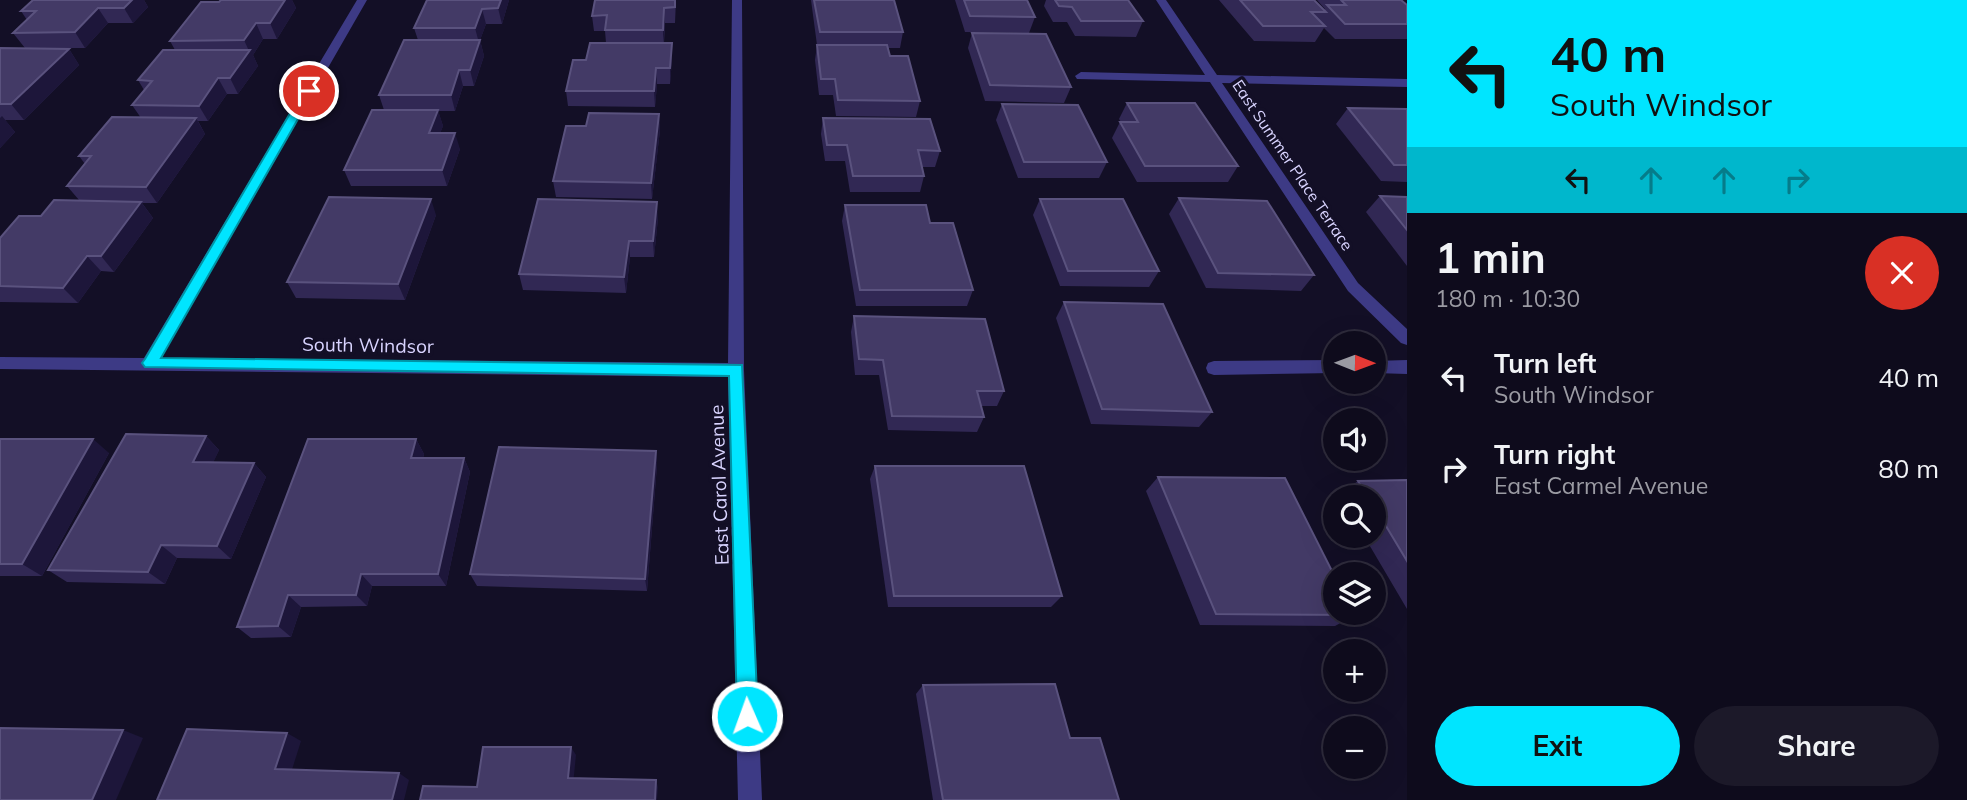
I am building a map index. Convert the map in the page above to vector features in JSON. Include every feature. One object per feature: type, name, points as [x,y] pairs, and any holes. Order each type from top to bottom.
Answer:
[{"type":"street","points":[[150,363],[362,0]]},
{"type":"street","name":"East Carol Avenue","points":[[737,0],[736,370],[750,800]]},
{"type":"street","name":"East Summer Place Terrace","points":[[1161,0],[1353,287],[1407,339]]},
{"type":"street","points":[[1081,76],[1407,83]]},
{"type":"street","name":"South Windsor","points":[[0,363],[736,370]]},
{"type":"street","points":[[1214,368],[1323,367]]},
{"type":"street","points":[[1386,367],[1407,367]]},
{"type":"building","points":[[33,0],[132,0],[124,8],[98,8],[75,32],[13,33],[36,11],[21,11]]},
{"type":"building","points":[[285,0],[270,23],[256,23],[244,40],[170,41],[201,2]]},
{"type":"building","points":[[427,0],[501,0],[498,8],[482,9],[475,28],[414,28]]},
{"type":"building","points":[[595,0],[675,0],[675,7],[664,8],[663,30],[605,30],[607,15],[592,16]]},
{"type":"building","points":[[814,0],[894,0],[903,32],[820,32]]},
{"type":"building","points":[[964,0],[1027,0],[1035,17],[970,16]]},
{"type":"building","points":[[1055,0],[1128,0],[1143,21],[1081,21],[1072,7],[1059,6]]},
{"type":"building","points":[[1240,0],[1314,0],[1326,12],[1311,12],[1325,26],[1263,26]]},
{"type":"building","points":[[1341,0],[1401,0],[1407,5],[1407,24],[1345,24],[1327,5],[1346,5]]},
{"type":"building","points":[[972,33],[1046,34],[1071,87],[990,85]]},
{"type":"building","points":[[404,40],[480,40],[470,70],[459,70],[451,95],[379,95]]},
{"type":"building","points":[[590,43],[672,43],[670,68],[656,68],[654,91],[566,91],[573,60],[586,60]]},
{"type":"building","points":[[817,45],[887,45],[890,56],[908,56],[920,101],[838,100],[835,79],[821,79]]},
{"type":"building","points":[[0,48],[69,49],[11,104],[0,104]]},
{"type":"building","points":[[163,50],[250,50],[230,78],[218,78],[199,106],[132,105],[152,81],[138,80]]},
{"type":"building","points":[[1127,103],[1195,103],[1238,166],[1145,166],[1120,122],[1138,122]]},
{"type":"building","points":[[1002,104],[1078,105],[1107,162],[1024,162]]},
{"type":"building","points":[[1348,108],[1407,109],[1407,165],[1394,165]]},
{"type":"building","points":[[372,110],[438,110],[429,133],[455,133],[442,170],[344,170]]},
{"type":"building","points":[[589,113],[659,114],[651,183],[553,181],[566,126],[586,126]]},
{"type":"building","points":[[112,117],[196,118],[146,187],[67,186],[91,156],[79,156]]},
{"type":"building","points":[[823,118],[930,119],[940,151],[918,150],[924,176],[853,176],[847,145],[827,145]]},
{"type":"building","points":[[1380,196],[1407,197],[1407,230]]},
{"type":"building","points":[[329,197],[431,199],[398,284],[287,282]]},
{"type":"building","points":[[1179,198],[1267,201],[1314,275],[1218,273]]},
{"type":"building","points":[[538,199],[657,202],[653,241],[629,241],[624,277],[519,274]]},
{"type":"building","points":[[1040,199],[1123,199],[1159,271],[1068,271]]},
{"type":"building","points":[[54,200],[141,202],[101,256],[87,256],[63,288],[0,286],[0,238],[19,216],[41,216]]},
{"type":"building","points":[[845,205],[926,205],[930,223],[953,223],[973,290],[860,290]]},
{"type":"building","points":[[1064,302],[1163,304],[1212,412],[1102,409]]},
{"type":"building","points":[[854,316],[985,319],[1004,391],[977,391],[984,417],[892,416],[883,360],[859,359]]},
{"type":"building","points":[[126,434],[206,436],[193,462],[254,463],[217,546],[161,545],[148,572],[48,570]]},
{"type":"building","points":[[0,439],[93,439],[22,564],[0,564]]},
{"type":"building","points":[[308,439],[416,439],[411,458],[464,458],[438,574],[361,574],[356,595],[288,595],[278,626],[237,627]]},
{"type":"building","points":[[499,447],[656,451],[645,579],[470,574]]},
{"type":"building","points":[[875,466],[1024,466],[1062,596],[894,596]]},
{"type":"building","points":[[1158,477],[1285,478],[1327,562],[1323,562],[1323,615],[1216,614]]},
{"type":"building","points":[[1407,480],[1407,561],[1386,526],[1386,485],[1360,485],[1358,481]]},
{"type":"building","points":[[1055,684],[1070,738],[1100,738],[1119,800],[943,800],[923,685]]},
{"type":"building","points":[[0,728],[123,730],[92,800],[0,800]]},
{"type":"building","points":[[187,729],[287,733],[275,769],[399,773],[392,800],[157,800]]},
{"type":"building","points":[[483,747],[571,747],[568,778],[656,780],[655,800],[420,800],[423,786],[477,787]]},
{"type":"route","points":[[309,91],[150,363],[736,370],[747,716]]}]
